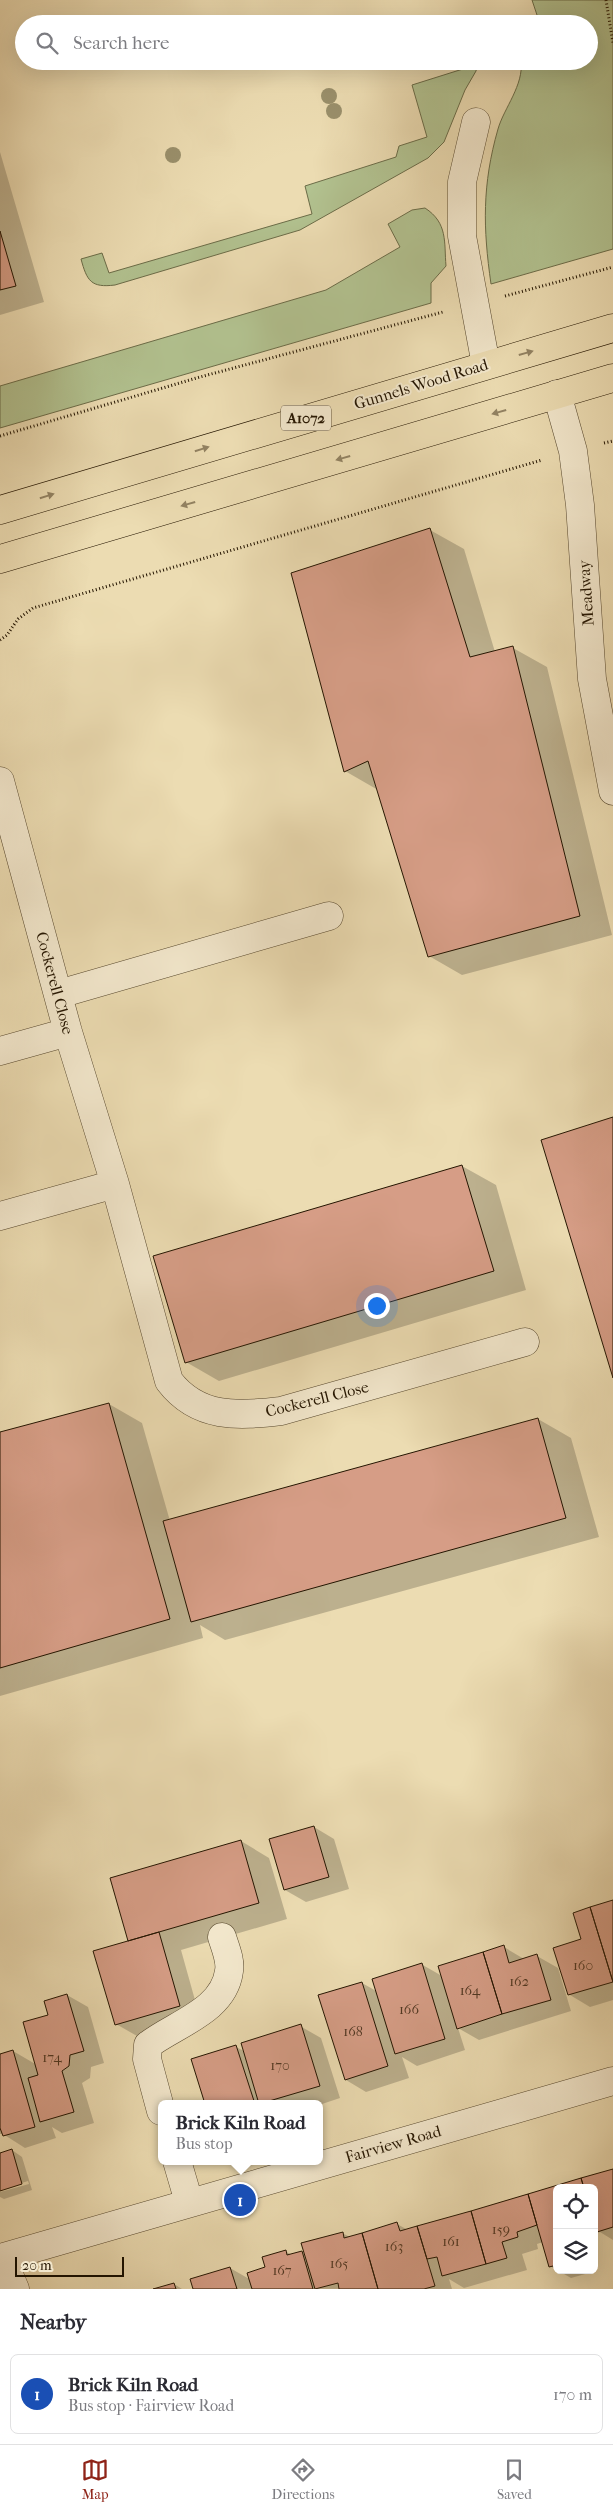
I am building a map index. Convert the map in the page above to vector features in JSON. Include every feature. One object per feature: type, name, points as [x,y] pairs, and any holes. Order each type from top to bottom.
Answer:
[{"type":"main road","name":"Gunnels Wood Road","points":[[0,510],[613,328]]},
{"type":"main road","points":[[2,562],[613,378]]},
{"type":"street","points":[[476,122],[462,182],[462,236],[486,365]]},
{"type":"street","name":"Meadway","points":[[557,394],[572,451],[580,505],[592,679],[613,791]]},
{"type":"street","name":"Cockerell Close","points":[[0,781],[68,1032],[115,1184],[169,1381],[180,1396],[196,1406],[218,1412],[249,1414],[281,1411],[525,1342]]},
{"type":"street","points":[[59,994],[329,916]]},
{"type":"street","points":[[0,1051],[68,1032]]},
{"type":"street","points":[[0,1216],[115,1184]]},
{"type":"street","points":[[158,2100],[147,2059],[148,2045],[159,2036],[175,2029],[214,2001],[223,1988],[229,1971],[222,1937]]},
{"type":"street","name":"Fairview Road","points":[[323,2164],[613,2081]]},
{"type":"street","points":[[178,2165],[189,2202]]},
{"type":"street","name":"Fairview Road","points":[[1,2258],[319,2165]]},
{"type":"street","points":[[1,2258],[14,2289]]},
{"type":"path","points":[[606,0],[613,43]]},
{"type":"path","points":[[0,436],[200,377],[613,267]]},
{"type":"path","points":[[0,640],[7,635],[18,619],[33,608],[572,451],[613,441]]},
{"type":"green space","points":[[532,0],[613,0],[613,249],[491,284],[485,225],[489,169],[498,129],[517,88],[521,70],[598,70],[598,15],[537,15]]},
{"type":"green space","points":[[460,70],[476,70],[465,90],[444,142],[428,158],[300,230],[115,285],[95,284],[85,273],[81,259],[102,253],[109,273],[312,214],[305,186],[396,157],[399,146],[427,137],[412,85]]},
{"type":"green space","points":[[425,208],[438,220],[443,234],[445,249],[446,266],[431,283],[431,303],[0,428],[0,386],[326,290],[400,247],[388,224],[412,210]]},
{"type":"building","points":[[0,231],[16,286],[0,290]]},
{"type":"building","points":[[430,528],[470,657],[513,646],[580,916],[428,957],[368,761],[344,772],[291,573]]},
{"type":"building","points":[[613,1117],[613,1378],[541,1140]]},
{"type":"building","points":[[462,1165],[494,1271],[185,1363],[153,1256]]},
{"type":"building","points":[[109,1403],[170,1619],[0,1668],[0,1432]]},
{"type":"building","points":[[538,1418],[566,1518],[191,1622],[163,1521]]},
{"type":"building","points":[[314,1826],[329,1877],[284,1890],[269,1839]]},
{"type":"building","points":[[241,1840],[259,1903],[128,1941],[110,1878]]},
{"type":"building","points":[[613,1900],[613,1982],[590,1907]]},
{"type":"building","points":[[590,1907],[613,1982],[568,1995],[553,1948],[581,1939],[573,1913]]},
{"type":"building","points":[[159,1932],[180,2006],[115,2025],[93,1951]]},
{"type":"building","points":[[504,1945],[509,1963],[537,1954],[551,2000],[502,2014],[483,1952]]},
{"type":"building","points":[[483,1952],[502,2014],[457,2029],[438,1966]]},
{"type":"building","points":[[422,1963],[445,2039],[395,2054],[372,1979]]},
{"type":"building","points":[[362,1982],[388,2066],[345,2080],[318,1995]]},
{"type":"building","points":[[67,1994],[84,2051],[70,2055],[69,2066],[62,2071],[74,2112],[40,2122],[28,2078],[38,2075],[23,2022],[48,2015],[44,2001]]},
{"type":"building","points":[[301,2024],[320,2086],[273,2100],[258,2100],[241,2043]]},
{"type":"building","points":[[236,2045],[254,2100],[204,2100],[191,2059]]},
{"type":"building","points":[[13,2050],[35,2127],[3,2136],[0,2128],[0,2054]]},
{"type":"building","points":[[12,2149],[22,2184],[0,2191],[0,2153]]},
{"type":"building","points":[[613,2169],[613,2227],[598,2232],[598,2184],[583,2184],[581,2178]]},
{"type":"building","points":[[581,2178],[583,2184],[561,2184]]},
{"type":"building","points":[[553,2186],[553,2266],[549,2267],[528,2194]]},
{"type":"building","points":[[528,2194],[537,2225],[517,2232],[518,2237],[502,2242],[507,2258],[486,2264],[471,2211]]},
{"type":"building","points":[[471,2211],[486,2264],[442,2276],[437,2257],[427,2259],[417,2226]]},
{"type":"building","points":[[397,2222],[400,2231],[417,2226],[435,2286],[424,2289],[378,2289],[362,2233]]},
{"type":"building","points":[[343,2232],[344,2238],[362,2233],[378,2289],[339,2289],[338,2283],[315,2289],[301,2243]]},
{"type":"building","points":[[286,2250],[287,2255],[302,2251],[313,2289],[252,2289],[247,2273],[265,2267],[262,2257]]},
{"type":"building","points":[[230,2267],[237,2289],[193,2289],[190,2279]]},
{"type":"building","points":[[174,2283],[176,2289],[153,2289]]},
{"type":"place","name":"Brick Kiln Road","points":[[240,2200]]}]
